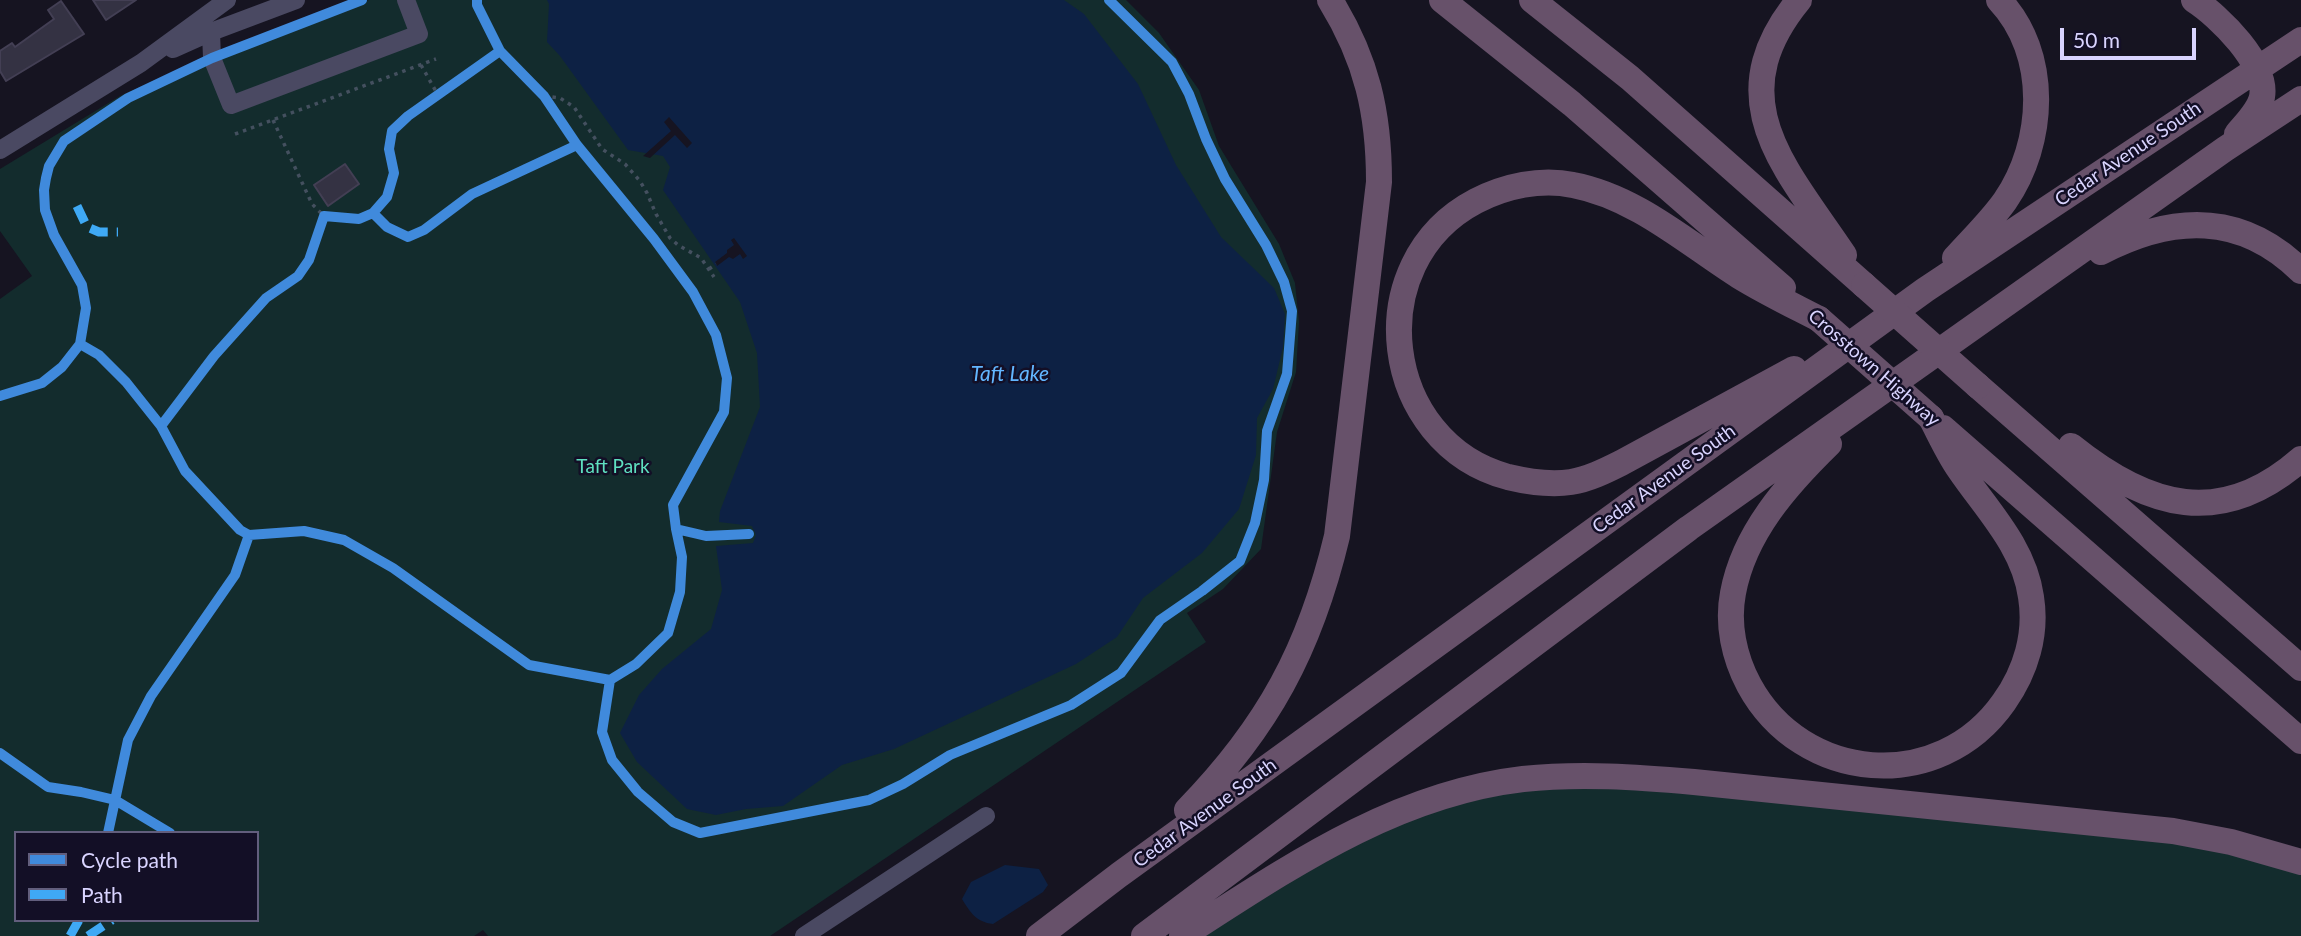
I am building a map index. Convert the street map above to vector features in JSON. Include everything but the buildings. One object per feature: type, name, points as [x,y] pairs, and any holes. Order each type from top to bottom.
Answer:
[{"type":"highway","points":[[1119,875],[1173,824],[1241,750],[1270,707],[1295,663],[1325,584],[1337,536],[1379,169],[1379,142],[1374,106],[1364,67],[1347,27],[1330,0]]},
{"type":"highway","name":"Crosstown Highway","points":[[1442,0],[1572,104],[2301,741]]},
{"type":"highway","points":[[1532,0],[1630,78],[2301,668]]},
{"type":"highway","points":[[1799,0],[1783,20],[1771,42],[1764,64],[1764,117],[1771,141],[1787,172],[1864,285]]},
{"type":"highway","points":[[1926,290],[2007,199],[2029,148],[2036,103],[2035,77],[2030,53],[2021,32],[2000,0]]},
{"type":"highway","points":[[2194,0],[2227,27],[2256,68],[2263,86],[2256,110],[2225,149]]},
{"type":"highway","name":"Cedar Avenue South","points":[[1039,936],[1840,351],[1926,290],[2301,40]]},
{"type":"highway","points":[[1144,936],[1689,528],[2225,149],[2301,99]]},
{"type":"highway","points":[[1819,320],[1741,278],[1635,208],[1602,192],[1571,184],[1545,182],[1513,186],[1490,194],[1467,206],[1431,239],[1414,265],[1405,286],[1399,311],[1399,342],[1404,374],[1414,400],[1430,424],[1450,446],[1471,462],[1497,474],[1547,483],[1571,482],[1596,475],[1786,371],[1840,351]]},
{"type":"highway","points":[[2025,291],[2131,238],[2176,226],[2203,224],[2246,233],[2286,256],[2301,271]]},
{"type":"highway","points":[[1978,386],[2070,446],[2094,465],[2131,487],[2168,500],[2202,503],[2232,499],[2255,491],[2280,477],[2301,459]]},
{"type":"highway","points":[[1881,393],[1780,496],[1748,547],[1732,594],[1734,648],[1743,674],[1757,699],[1776,722],[1799,741],[1823,754],[1853,763],[1905,765],[1930,759],[1956,747],[1997,713],[2024,667],[2030,643],[2033,620],[2031,595],[2020,560],[1992,512],[1958,467],[1931,418]]},
{"type":"highway","points":[[1182,936],[1315,853],[1386,816],[1483,786],[1523,779],[1565,776],[1694,782],[2173,831],[2231,842],[2301,862]]},
{"type":"street","points":[[0,150],[141,63],[227,0]]},
{"type":"street","points":[[141,63],[211,32],[296,0]]},
{"type":"street","points":[[211,32],[212,58],[232,105],[419,34],[406,0]]},
{"type":"street","points":[[804,936],[986,816]]},
{"type":"path","points":[[235,134],[436,59]]},
{"type":"path","points":[[421,65],[438,95]]},
{"type":"path","points":[[544,96],[560,98],[574,107],[602,149],[632,170],[670,237],[678,245],[701,258],[714,277]]},
{"type":"path","points":[[273,120],[312,204],[324,216]]},
{"type":"path","points":[[709,269],[716,264]]},
{"type":"green space","name":"Taft Park","points":[[369,0],[1126,0],[1159,33],[1199,90],[1219,146],[1279,244],[1295,283],[1299,322],[1296,372],[1277,432],[1261,549],[1223,589],[1187,613],[1206,642],[770,936],[488,936],[483,930],[474,936],[0,936],[0,299],[32,276],[0,231],[0,169],[120,96],[199,60],[237,49]]},
{"type":"green space","points":[[1632,782],[2171,838],[2301,871],[2301,936],[1194,936],[1339,845],[1475,795]]},
{"type":"water","name":"Taft Lake","points":[[547,0],[1064,0],[1084,14],[1138,84],[1176,165],[1221,237],[1274,288],[1285,314],[1283,347],[1273,389],[1257,418],[1256,455],[1239,509],[1202,553],[1143,598],[1117,637],[1076,664],[894,749],[842,765],[783,806],[716,815],[687,809],[637,762],[620,733],[639,695],[662,669],[711,629],[722,590],[716,546],[753,543],[756,535],[752,526],[719,522],[720,511],[760,407],[757,353],[740,302],[663,190],[670,167],[663,156],[628,150],[547,42]]},
{"type":"water","points":[[1005,865],[1039,869],[1048,885],[1043,892],[993,924],[987,923],[974,916],[962,899],[971,882]]},
{"type":"pier","points":[[669,117],[692,143],[687,148],[675,135],[650,158],[643,156],[671,131],[664,122]]},
{"type":"pier","points":[[734,238],[747,256],[743,259],[740,254],[733,259],[729,257],[717,266],[715,262],[734,245],[731,240]]},
{"type":"marked path","points":[[77,206],[87,227],[99,232],[118,232]]},
{"type":"marked path","points":[[70,936],[78,922]]},
{"type":"marked path","points":[[88,936],[109,922]]},
{"type":"cycle path","points":[[0,396],[42,383],[62,367],[80,344],[86,308],[82,285],[54,235],[45,210],[44,190],[49,166],[64,141],[128,98],[212,58],[362,0]]},
{"type":"cycle path","points":[[477,0],[500,51],[544,96],[577,145],[654,239],[693,292],[716,335],[727,378],[724,412],[673,505],[676,529],[706,536],[749,534]]},
{"type":"cycle path","points":[[249,535],[304,531],[344,540],[393,568],[529,665],[610,680],[602,732],[612,760],[638,792],[673,822],[700,833],[869,800],[903,784],[950,755],[1071,705],[1121,673],[1160,620],[1240,561],[1255,523],[1264,480],[1267,431],[1287,374],[1292,311],[1284,282],[1266,245],[1225,179],[1189,94],[1172,62],[1109,0]]},
{"type":"cycle path","points":[[161,426],[214,356],[266,298],[298,276],[309,260],[324,216],[359,219],[373,213],[387,197],[394,173],[389,149],[392,131],[408,116],[500,51]]},
{"type":"cycle path","points":[[373,213],[387,227],[408,237],[424,230],[472,194],[577,145]]},
{"type":"cycle path","points":[[80,344],[99,355],[126,382],[161,426],[185,471],[240,530],[249,535],[235,575],[151,696],[128,740],[108,831]]},
{"type":"cycle path","points":[[610,680],[636,664],[668,633],[680,592],[682,557],[676,529]]},
{"type":"cycle path","points":[[0,753],[48,787],[115,800],[167,831]]}]
